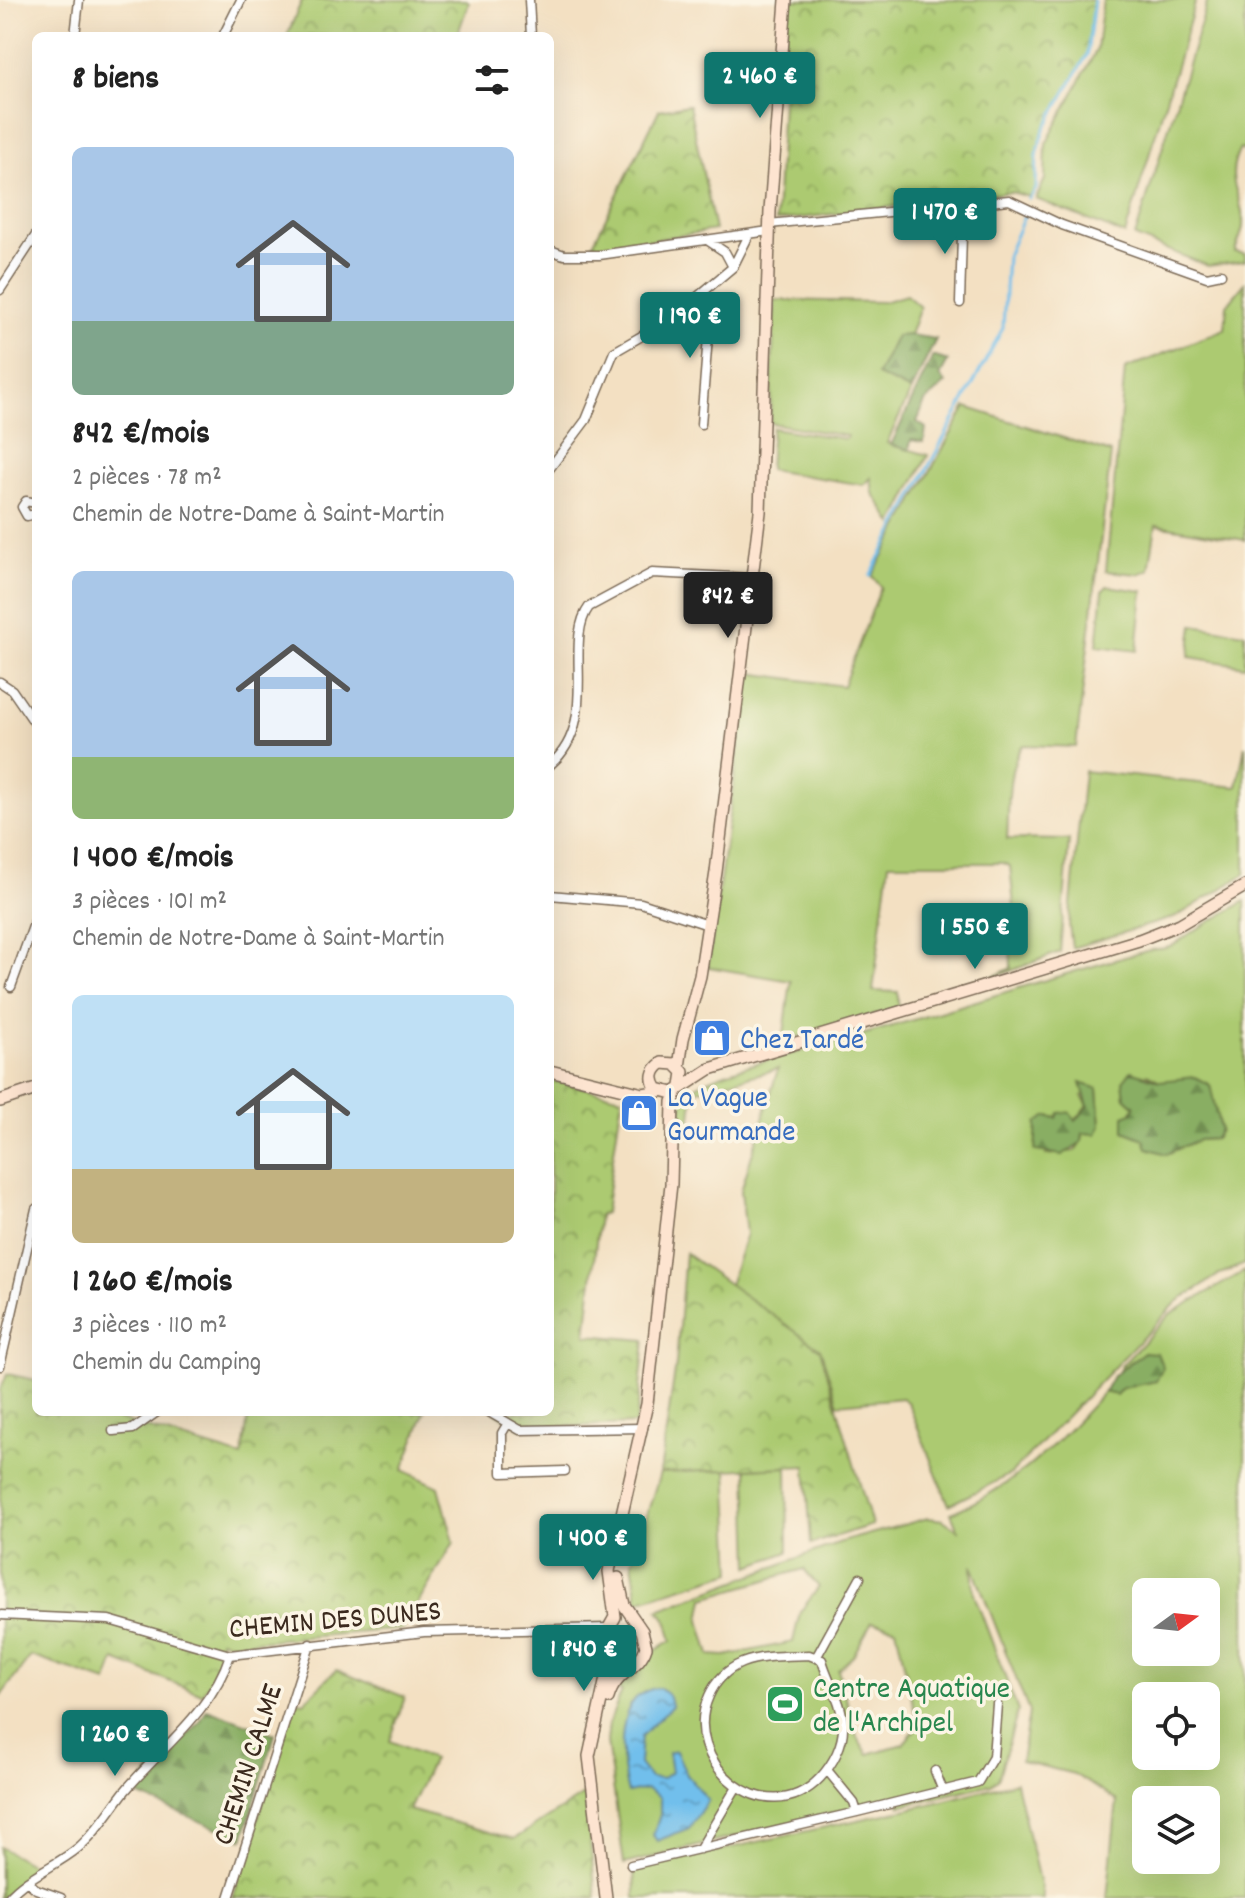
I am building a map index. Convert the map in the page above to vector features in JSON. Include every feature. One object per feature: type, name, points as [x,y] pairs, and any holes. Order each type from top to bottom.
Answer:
[{"type":"street","points":[[75,32],[79,0]]},
{"type":"street","points":[[225,32],[241,0]]},
{"type":"street","points":[[529,0],[531,32]]},
{"type":"street","points":[[606,1898],[589,1756],[606,1678],[604,1654],[616,1606],[609,1571],[617,1522],[643,1428],[671,1184],[674,1118],[679,1088],[676,1066],[700,976],[754,578],[760,512],[769,228],[786,0]]},
{"type":"street","points":[[554,251],[564,255],[599,255],[749,235],[769,228],[1009,200],[1021,203],[1062,225],[1207,277],[1221,274]]},
{"type":"street","points":[[956,207],[962,235],[960,303]]},
{"type":"street","points":[[554,463],[586,420],[614,352],[671,319],[733,267],[749,235]]},
{"type":"street","points":[[707,240],[725,252],[733,267]]},
{"type":"street","points":[[0,290],[32,241]]},
{"type":"street","points":[[701,424],[710,312],[703,293]]},
{"type":"street","points":[[32,502],[26,501],[22,507],[27,516],[32,515]]},
{"type":"street","points":[[554,760],[567,743],[579,707],[580,628],[589,607],[652,573],[754,578]]},
{"type":"street","points":[[0,682],[12,690],[32,719]]},
{"type":"street","points":[[554,1072],[643,1094],[679,1088],[710,1069],[1139,940],[1180,924],[1245,886]]},
{"type":"street","points":[[554,895],[641,903],[708,925]]},
{"type":"street","points":[[11,987],[32,929]]},
{"type":"street","points":[[674,1118],[653,1080],[656,1068],[710,1069]]},
{"type":"street","points":[[630,1091],[653,1080]]},
{"type":"street","points":[[0,1101],[32,1090]]},
{"type":"street","points":[[0,1366],[32,1226]]},
{"type":"street","points":[[113,1431],[133,1429],[151,1416]]},
{"type":"street","points":[[496,1416],[520,1430],[643,1428]]},
{"type":"street","points":[[508,1423],[502,1433],[502,1473],[565,1471]]},
{"type":"street","points":[[614,1550],[620,1591],[635,1625]]},
{"type":"street","points":[[817,1656],[860,1578]]},
{"type":"street","name":"CHEMIN DES DUNES","points":[[0,1615],[109,1620],[230,1655],[424,1632],[554,1627],[582,1631],[609,1627]]},
{"type":"street","points":[[593,1731],[615,1680],[638,1662],[646,1647],[642,1631],[635,1625],[627,1622],[609,1627]]},
{"type":"street","points":[[582,1631],[621,1667],[630,1666]]},
{"type":"street","name":"CHEMIN CALME","points":[[229,1898],[310,1644]]},
{"type":"street","points":[[8,1898],[90,1836],[126,1790],[195,1716],[230,1655]]},
{"type":"street","points":[[817,1656],[822,1660],[834,1690],[843,1728],[827,1770],[814,1784],[784,1797],[767,1798],[736,1788],[715,1766],[704,1744],[702,1716],[710,1693],[723,1675],[742,1663],[817,1656]]},
{"type":"street","points":[[631,1865],[983,1783],[993,1757],[997,1704]]},
{"type":"street","points":[[827,1770],[854,1803],[857,1812]]},
{"type":"street","points":[[935,1771],[943,1791]]},
{"type":"street","points":[[700,1850],[736,1788]]},
{"type":"street","points":[[27,1881],[36,1889],[61,1898]]},
{"type":"green space","points":[[302,0],[469,2],[458,32],[289,32]]},
{"type":"green space","points":[[787,0],[1094,0],[1087,55],[1044,130],[1037,155],[1036,189],[1030,197],[1011,192],[776,221]]},
{"type":"green space","points":[[1103,0],[1196,0],[1125,235],[1036,199],[1045,179],[1046,144],[1097,49]]},
{"type":"green space","points":[[1208,0],[1245,0],[1245,151],[1240,149],[1233,171],[1243,216],[1242,233],[1235,252],[1245,254],[1245,261],[1208,266],[1135,237]]},
{"type":"green space","points":[[689,105],[715,230],[590,250],[659,110]]},
{"type":"green space","points":[[1245,283],[1245,540],[1156,525],[1149,570],[1138,574],[1106,571],[1125,369],[1225,329],[1227,305]]},
{"type":"green space","points":[[906,295],[920,307],[910,335],[896,336],[878,375],[911,391],[887,443],[928,455],[893,524],[873,493],[871,478],[864,485],[769,470],[772,428],[846,439],[847,436],[770,423],[775,300],[883,302]]},
{"type":"green space","points":[[896,336],[936,339],[911,391],[877,375]]},
{"type":"green space","points":[[933,356],[948,361],[940,376],[946,383],[925,402],[917,422],[926,428],[924,442],[911,440],[909,450],[891,445]]},
{"type":"green space","points":[[966,407],[1111,453],[1076,747],[1023,745],[1014,765],[1009,790],[1007,839],[1069,840],[1060,952],[987,980],[1011,968],[1010,921],[1015,916],[1010,866],[1003,863],[889,863],[873,991],[898,992],[898,1008],[783,1041],[791,981],[708,967],[749,673],[843,686],[881,587],[872,576]]},
{"type":"green space","points":[[1107,586],[1143,591],[1137,651],[1097,646],[1103,591]]},
{"type":"green space","points":[[1193,625],[1245,633],[1245,666],[1189,657]]},
{"type":"green space","points":[[1245,746],[1245,874],[1176,917],[1072,948],[1069,925],[1084,771],[1237,787]]},
{"type":"green space","points":[[1245,901],[1245,1264],[1220,1274],[1177,1302],[1011,1474],[949,1505],[908,1403],[902,1398],[838,1404],[820,1349],[729,1285],[746,1234],[741,1191],[778,1069],[694,1091],[689,1135],[682,1116],[685,1097],[705,1081],[737,1069],[1166,948]],"holes":[[[1147,1074],[1160,1081],[1210,1086],[1220,1130],[1215,1139],[1198,1140],[1166,1154],[1144,1139],[1132,1113],[1135,1106],[1125,1097],[1123,1081]],[[1098,1089],[1101,1125],[1083,1133],[1082,1142],[1074,1151],[1046,1155],[1047,1116],[1075,1121],[1088,1105],[1082,1096]]]},
{"type":"green space","points":[[1131,1071],[1160,1081],[1195,1077],[1210,1085],[1220,1129],[1215,1139],[1198,1140],[1166,1154],[1147,1148],[1144,1139],[1124,1131],[1124,1116],[1132,1113],[1135,1106],[1125,1097],[1123,1081]]},
{"type":"green space","points":[[554,1081],[622,1097],[605,1213],[599,1215],[586,1335],[645,1340],[636,1424],[520,1428],[501,1416],[554,1416]]},
{"type":"green space","points":[[1081,1083],[1098,1089],[1101,1125],[1097,1134],[1083,1133],[1082,1142],[1062,1155],[1035,1151],[1037,1123],[1047,1116],[1057,1118],[1059,1113],[1069,1112],[1076,1121],[1088,1106]]},
{"type":"green space","points":[[685,1253],[820,1349],[872,1525],[811,1544],[806,1466],[660,1473],[676,1364]]},
{"type":"green space","points":[[1245,1271],[1245,1898],[1107,1898],[1117,1801],[1074,1774],[1021,1761],[1029,1712],[972,1565],[974,1594],[1018,1711],[998,1779],[991,1784],[900,1806],[898,1797],[624,1864],[607,1742],[609,1723],[622,1691],[615,1690],[641,1662],[672,1641],[666,1619],[658,1610],[841,1542],[928,1518],[943,1520],[958,1530],[951,1513],[996,1490],[1034,1462],[1104,1392],[1116,1395],[1122,1388],[1156,1381],[1144,1352],[1119,1371],[1170,1314]],"holes":[[[804,1569],[819,1587],[800,1612],[793,1642],[725,1656],[710,1655],[700,1620],[704,1598]],[[872,1622],[896,1628],[918,1726],[903,1744],[868,1754],[857,1737],[838,1670],[853,1656]]]},
{"type":"green space","points":[[1144,1352],[1157,1353],[1163,1368],[1156,1381],[1122,1388],[1116,1395],[1104,1392],[1113,1376]]},
{"type":"green space","points":[[7,1374],[32,1379],[32,1416],[114,1416],[242,1457],[248,1416],[423,1416],[403,1470],[439,1487],[454,1542],[403,1629],[233,1643],[220,1640],[219,1665],[202,1694],[115,1660],[107,1682],[31,1656],[0,1697],[0,1390]]},
{"type":"green space","points":[[787,1467],[788,1552],[750,1566],[747,1469]]},
{"type":"green space","points":[[727,1470],[732,1572],[638,1601],[632,1562],[660,1473]]},
{"type":"green space","points":[[336,1670],[405,1697],[390,1741],[433,1759],[409,1810],[514,1839],[585,1794],[596,1898],[233,1898],[295,1700],[304,1702]]},
{"type":"green space","points":[[207,1709],[275,1734],[243,1839],[132,1793],[200,1722]]},
{"type":"green space","points":[[1016,1782],[1043,1898],[635,1898],[634,1869],[922,1806]]},
{"type":"green space","points":[[0,1847],[34,1866],[2,1898],[0,1898]]},
{"type":"water","points":[[659,1688],[668,1695],[672,1706],[641,1736],[639,1764],[650,1778],[662,1779],[671,1772],[668,1753],[676,1751],[687,1775],[708,1800],[689,1828],[657,1841],[653,1835],[660,1815],[660,1798],[647,1789],[628,1793],[622,1747],[626,1714],[633,1701],[644,1692]]},
{"type":"waterway","points":[[1029,199],[1036,189],[1037,155],[1044,130],[1087,55],[1094,0]]},
{"type":"waterway","points":[[870,576],[1003,328],[1007,256],[1025,214]]},
{"type":"place","name":"Chez Tardé","points":[[712,1038]]},
{"type":"place","name":"La Vague Gourmande","points":[[639,1113]]},
{"type":"place","name":"Centre Aquatique de l'Archipel","points":[[785,1704]]}]
